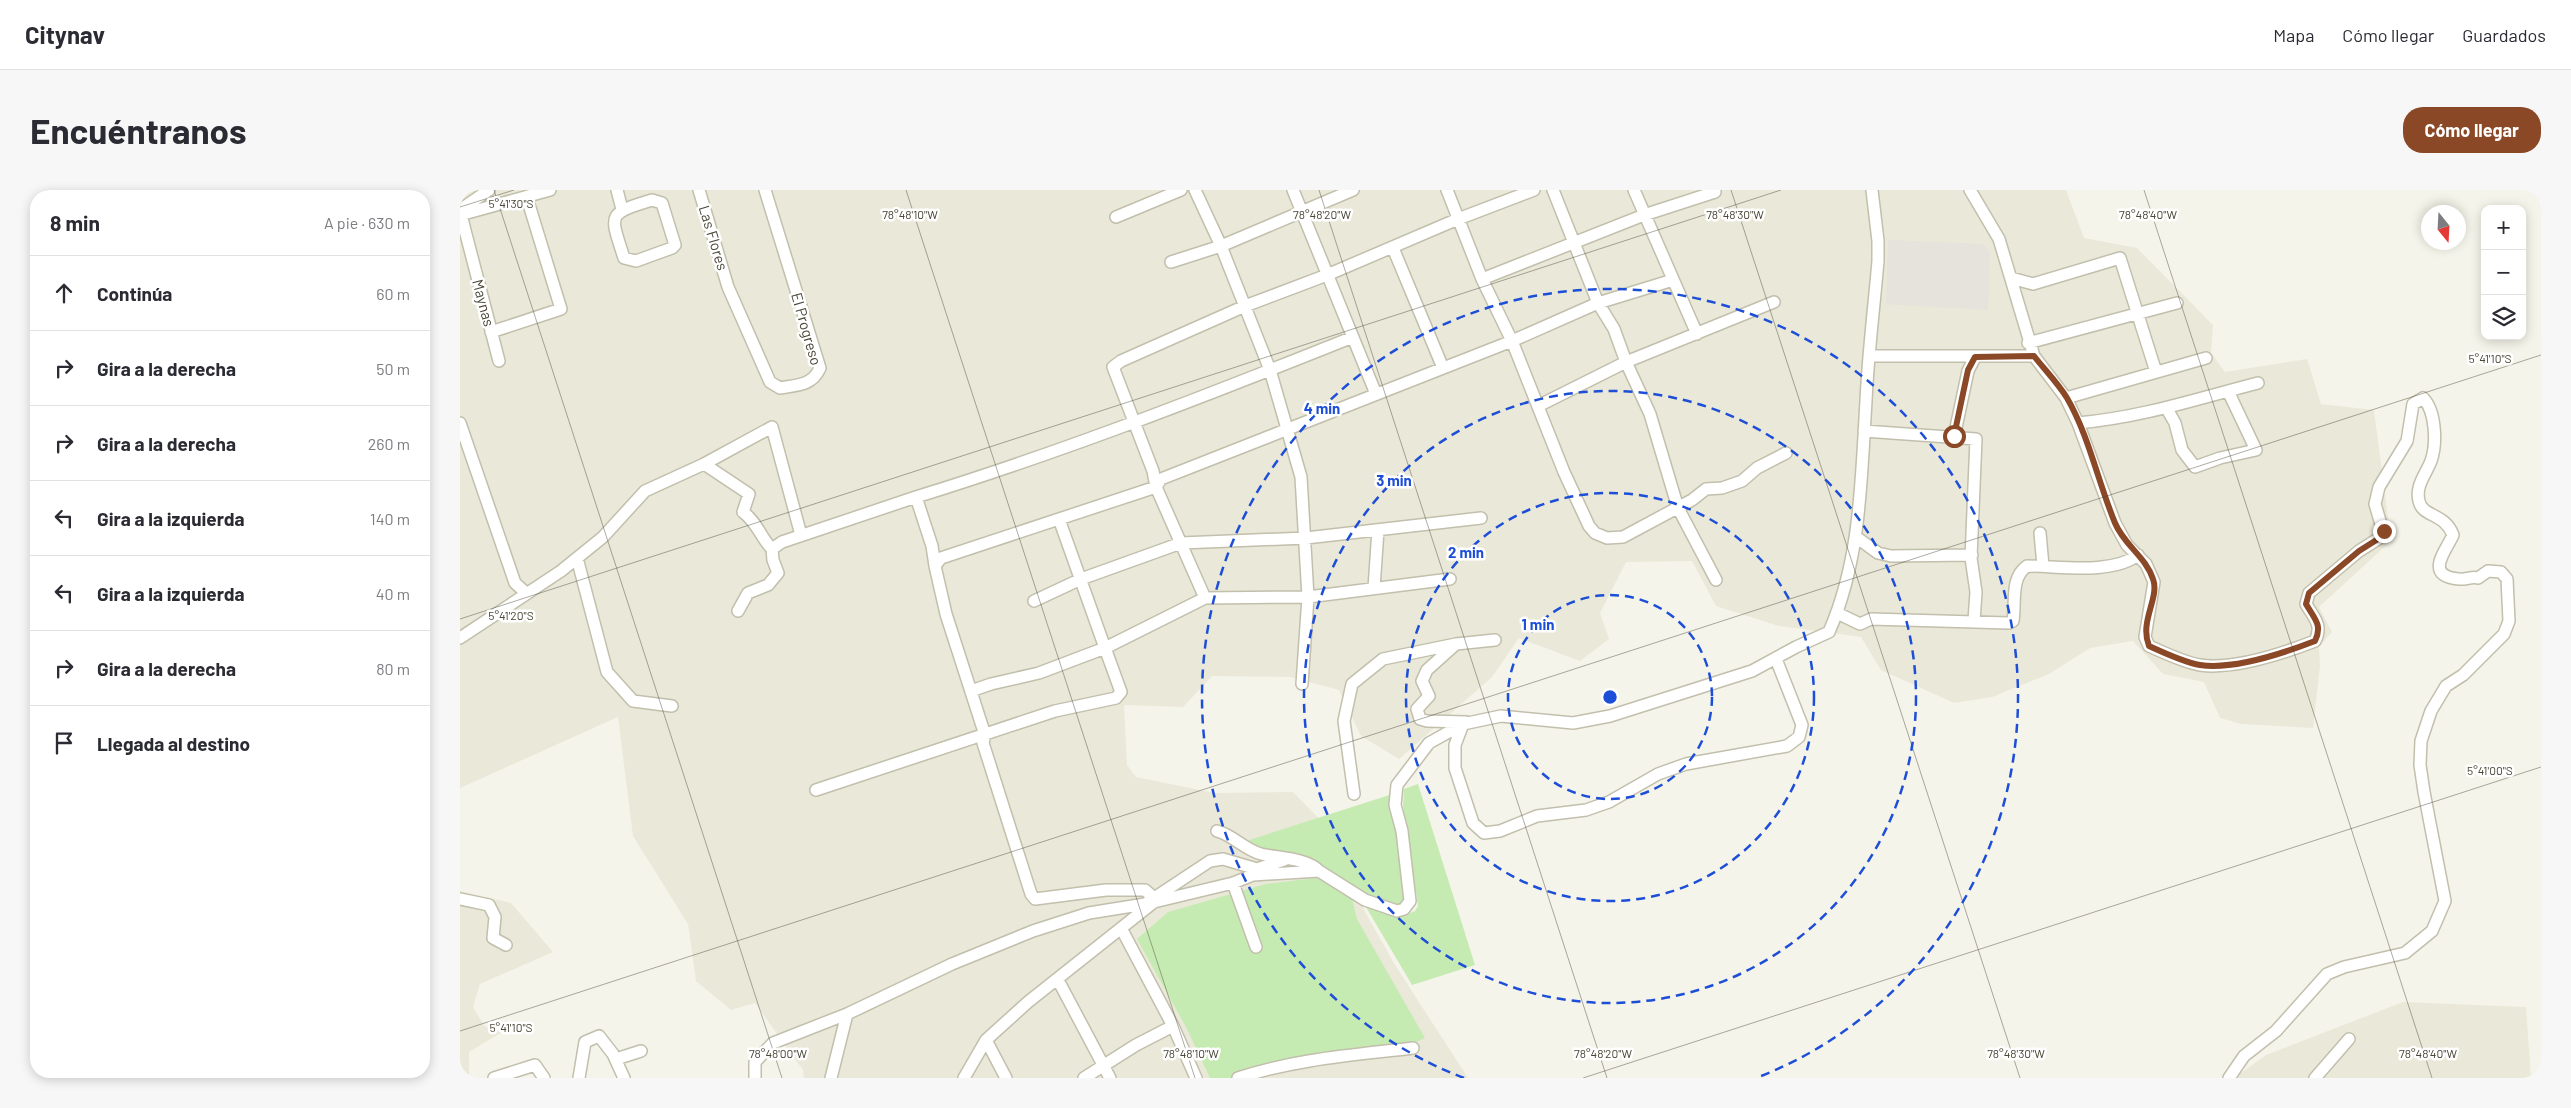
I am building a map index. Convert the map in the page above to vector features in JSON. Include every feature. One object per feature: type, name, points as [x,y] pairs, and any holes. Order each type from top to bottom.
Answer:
[{"type":"street","points":[[460,210],[489,190]]},
{"type":"street","points":[[460,215],[527,198],[550,190]]},
{"type":"street","points":[[617,190],[622,209]]},
{"type":"street","name":"Las Flores","points":[[699,190],[728,287]]},
{"type":"street","name":"El Progreso","points":[[728,287],[775,387],[808,384],[816,377],[820,368],[765,190]]},
{"type":"street","points":[[1116,217],[1181,190]]},
{"type":"street","points":[[1195,190],[1221,246],[1270,370],[1301,477],[1308,597],[1302,684]]},
{"type":"street","points":[[1293,190],[1376,394]]},
{"type":"street","points":[[1171,262],[1221,246],[1353,190]]},
{"type":"street","points":[[1447,190],[1482,279],[1512,341],[1564,472],[1589,526],[1595,533],[1607,538],[1623,537],[1678,508],[1706,489],[1722,488],[1742,480],[1757,468],[1786,453]]},
{"type":"street","points":[[1206,598],[1156,487],[1153,471],[1113,367],[1126,358],[1245,306],[1393,248],[1458,218],[1534,190]]},
{"type":"street","points":[[1554,190],[1598,303],[1614,329],[1626,362],[1658,435],[1678,508],[1716,580]]},
{"type":"street","points":[[1634,190],[1697,334]]},
{"type":"street","points":[[755,1078],[754,1062],[773,1043],[847,1014],[952,964],[1033,931],[1090,913],[1145,904],[1210,861],[1223,860],[1257,869],[1284,860],[1302,860],[1365,900],[1383,907],[1397,910],[1404,909],[1410,901],[1402,832],[1394,805],[1398,785],[1429,743],[1467,724],[1501,716],[1573,723],[1610,716],[1752,671],[1796,647],[1829,632],[1838,613],[1856,538],[1862,495],[1864,430],[1878,241],[1872,190]]},
{"type":"street","points":[[1970,190],[1999,238],[2028,342],[2034,356],[2066,398],[2078,423],[2109,502],[2115,523],[2127,545],[2146,564],[2154,582],[2147,617],[2146,637],[2149,646],[2198,664],[2224,666],[2293,650],[2315,641],[2320,632],[2320,624],[2306,604],[2309,593],[2359,551],[2378,539],[2384,531],[2376,504],[2379,486],[2407,440],[2413,404],[2423,398],[2431,411],[2434,445],[2431,461],[2419,489],[2419,502],[2424,510],[2443,520],[2449,526],[2452,535],[2439,557],[2440,568],[2445,575],[2459,579],[2478,578],[2488,571],[2501,572],[2507,579],[2509,621],[2504,634],[2463,675],[2446,686],[2431,711],[2421,741],[2420,765],[2424,792],[2445,895],[2445,901],[2432,931],[2405,953],[2344,967],[2327,974],[2276,1031],[2244,1056],[2229,1078]]},
{"type":"street","points":[[1482,279],[1644,215],[1715,192]]},
{"type":"street","points":[[491,332],[561,309],[527,198]]},
{"type":"street","points":[[652,200],[662,203],[674,240],[672,248],[636,260],[624,258],[613,225],[614,216],[622,209],[652,200]]},
{"type":"street","name":"Maynas","points":[[460,215],[499,361]]},
{"type":"street","points":[[1393,248],[1443,368]]},
{"type":"street","points":[[2011,278],[2032,284],[2120,258],[2156,372]]},
{"type":"street","points":[[935,566],[941,558],[1156,487],[1162,479],[1288,427],[1512,341],[1598,303],[1673,280]]},
{"type":"street","points":[[1538,406],[1626,362],[1774,302]]},
{"type":"street","points":[[2028,342],[2177,303]]},
{"type":"street","points":[[772,549],[782,542],[801,535],[1021,464],[1134,424],[1353,337]]},
{"type":"street","points":[[1870,356],[2034,356]]},
{"type":"street","points":[[1954,436],[1968,370],[1975,357]]},
{"type":"street","points":[[2066,398],[2206,358]]},
{"type":"street","points":[[2078,423],[2113,420],[2168,409],[2258,383]]},
{"type":"street","points":[[2168,409],[2175,423],[2182,450],[2195,466],[2256,450],[2228,391]]},
{"type":"street","points":[[460,423],[515,583],[526,593]]},
{"type":"street","points":[[460,638],[577,558],[603,536],[645,492],[704,464],[772,427],[801,535]]},
{"type":"street","points":[[1864,430],[1976,439],[1972,555],[1976,592],[1974,621]]},
{"type":"street","points":[[704,464],[749,494],[743,512],[754,520],[762,539],[772,549],[773,560],[778,573],[768,585],[748,593],[738,611]]},
{"type":"street","points":[[916,497],[932,546],[946,614],[985,735],[983,744],[1007,822],[1035,899],[1106,890],[1145,890],[1153,899]]},
{"type":"street","points":[[1034,601],[1081,579],[1181,543],[1306,538],[1481,518]]},
{"type":"street","points":[[816,790],[1055,711],[1116,698],[1121,692],[1059,519]]},
{"type":"street","points":[[1374,588],[1378,530]]},
{"type":"street","points":[[2040,533],[2043,566]]},
{"type":"street","points":[[1856,538],[1878,553],[1891,556],[1972,555]]},
{"type":"street","points":[[1838,613],[1860,624],[1871,619],[2008,623],[2013,621],[2016,580],[2019,572],[2027,566],[2108,567],[2127,562],[2138,555]]},
{"type":"street","points":[[577,558],[608,672],[633,701],[672,706]]},
{"type":"street","points":[[972,692],[991,684],[1039,673],[1105,648],[1206,598],[1308,597],[1450,579]]},
{"type":"street","points":[[1354,794],[1344,721],[1352,684],[1384,659],[1456,644],[1494,640]]},
{"type":"street","points":[[1456,644],[1427,670],[1422,682],[1428,696],[1418,709],[1420,719],[1428,722],[1467,724]]},
{"type":"street","points":[[1467,724],[1455,744],[1455,768],[1474,823],[1484,833],[1500,831],[1537,816],[1586,810],[1609,802],[1658,774],[1686,764],[1787,746],[1799,737],[1802,725],[1776,659]]},
{"type":"street","points":[[1217,831],[1259,853],[1272,854],[1284,860]]},
{"type":"street","points":[[964,1078],[986,1040],[1028,1002],[1058,980],[1153,899],[1233,883],[1253,875],[1319,871]]},
{"type":"street","points":[[1233,883],[1256,947]]},
{"type":"street","points":[[460,899],[489,905],[495,917],[493,938],[506,945]]},
{"type":"street","points":[[1121,928],[1173,1026],[1196,1078]]},
{"type":"street","points":[[1058,980],[1110,1078]]},
{"type":"street","points":[[831,1078],[847,1014]]},
{"type":"street","points":[[1084,1078],[1103,1065],[1173,1026]]},
{"type":"street","points":[[579,1078],[579,1068],[585,1042],[599,1036],[616,1059],[624,1078]]},
{"type":"street","points":[[2315,1078],[2348,1039]]},
{"type":"street","points":[[986,1040],[1006,1078]]},
{"type":"street","points":[[1238,1078],[1266,1074],[1306,1060],[1413,1048]]},
{"type":"street","points":[[616,1059],[641,1051]]},
{"type":"street","points":[[494,1078],[535,1065],[544,1078]]},
{"type":"shaded area","points":[[460,190],[2066,190],[2084,238],[2137,248],[2213,325],[2211,353],[2225,372],[2307,359],[2321,404],[2374,410],[2391,541],[2319,607],[2332,632],[2319,647],[2320,666],[2313,728],[2241,724],[2220,718],[2204,682],[2163,674],[2133,641],[2090,648],[2049,674],[1992,697],[1954,703],[1881,670],[1861,637],[1779,626],[1716,606],[1692,561],[1626,562],[1600,613],[1609,639],[1580,661],[1519,638],[1492,677],[1399,759],[1361,736],[1339,690],[1290,677],[1212,676],[1183,707],[1124,705],[1127,765],[1136,777],[1215,793],[1293,792],[1342,842],[1365,912],[1395,965],[1468,1078],[804,1078],[803,1070],[755,1003],[731,1010],[696,981],[688,924],[633,836],[618,717],[460,788]]},
{"type":"shaded area","points":[[1888,240],[1983,244],[1990,251],[1988,310],[1886,304]]},
{"type":"shaded area","points":[[460,891],[511,903],[553,952],[480,984],[473,1007],[484,1026],[502,1032],[469,1052],[469,1078],[460,1078]]},
{"type":"shaded area","points":[[2403,1002],[2526,1007],[2531,1078],[2234,1078],[2266,1055]]},
{"type":"green space","points":[[1418,784],[1475,965],[1412,985],[1363,902],[1401,917],[1415,911],[1418,906],[1403,806],[1404,789]]},
{"type":"green space","points":[[1399,792],[1411,901],[1403,909],[1370,899],[1316,861],[1304,856],[1281,855],[1243,842]]},
{"type":"green space","points":[[1324,877],[1351,894],[1357,919],[1425,1038],[1414,1043],[1341,1051],[1263,1065],[1230,1078],[1210,1078],[1186,1027],[1137,939],[1168,912],[1266,884]]},
{"type":"route","points":[[1954,436],[1968,370],[1975,357],[2034,356],[2066,398],[2078,423],[2109,502],[2115,523],[2127,545],[2146,564],[2154,582],[2147,617],[2146,637],[2149,646],[2198,664],[2224,666],[2293,650],[2315,641],[2320,632],[2320,624],[2311,614],[2306,604],[2309,593],[2327,580],[2359,551],[2378,539],[2384,531]]}]
